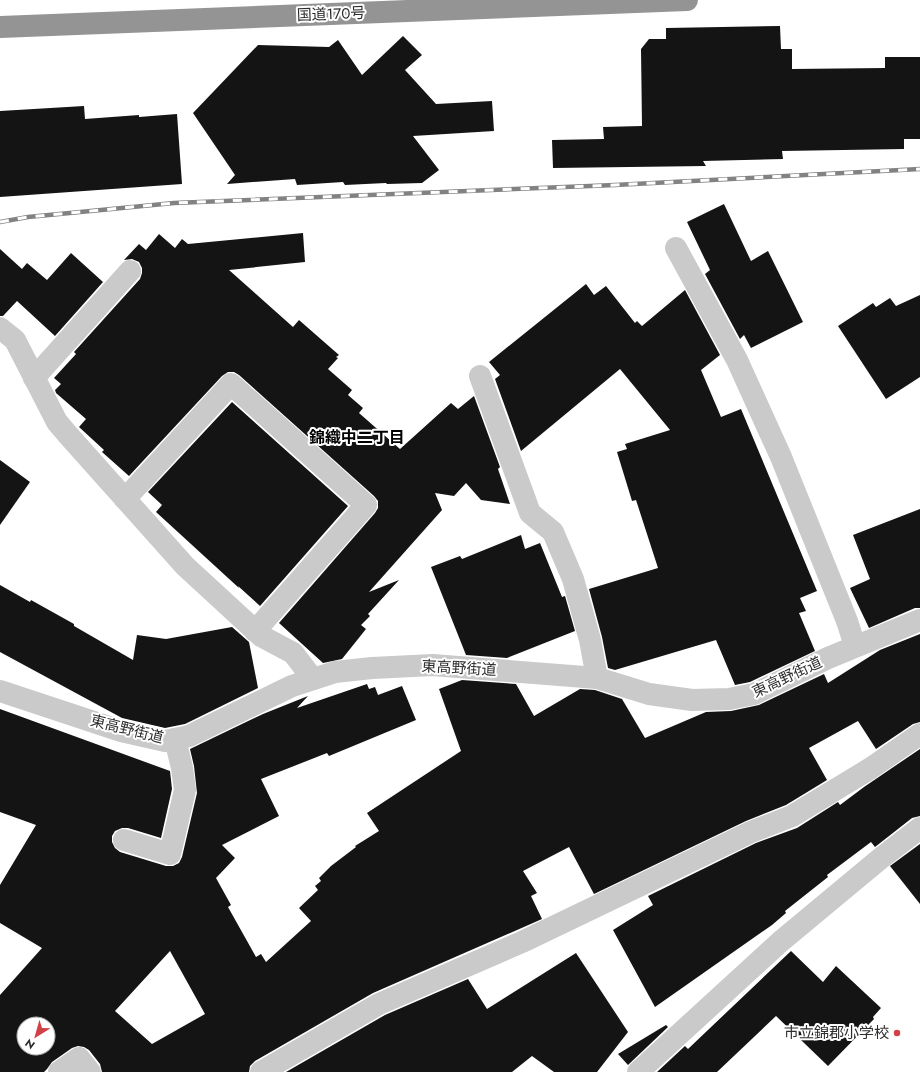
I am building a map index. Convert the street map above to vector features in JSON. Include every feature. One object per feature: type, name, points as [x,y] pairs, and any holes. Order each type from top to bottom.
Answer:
[{"type":"highway","name":"国道170号","points":[[0,27],[687,0]]},
{"type":"street","points":[[676,248],[737,360],[781,457],[847,620],[855,646]]},
{"type":"street","points":[[34,378],[130,271]]},
{"type":"street","points":[[0,328],[15,340],[57,422],[125,499],[185,566],[262,636],[293,653],[313,679]]},
{"type":"street","points":[[480,376],[530,513],[553,532],[573,579],[590,640],[597,678]]},
{"type":"street","points":[[125,499],[231,384],[366,505],[255,630]]},
{"type":"street","name":"東高野街道","points":[[0,691],[121,731],[165,741],[189,736],[292,686],[335,672],[372,668],[433,665],[597,678],[649,694],[692,700],[729,699],[754,694],[828,658],[920,620]]},
{"type":"street","points":[[261,1072],[379,1004],[522,942],[750,832],[792,816],[871,768],[920,734]]},
{"type":"street","points":[[124,840],[170,854],[185,790],[182,768],[175,739]]},
{"type":"street","points":[[638,1072],[780,942],[881,858],[920,828]]},
{"type":"street","points":[[59,1072],[79,1058],[90,1072]]},
{"type":"building","points":[[780,26],[781,49],[792,49],[792,69],[885,68],[885,57],[920,57],[920,139],[904,139],[904,149],[782,151],[783,159],[703,161],[706,166],[553,168],[552,140],[604,139],[603,127],[642,126],[641,49],[649,39],[666,39],[666,28]]},
{"type":"building","points":[[403,36],[422,55],[405,70],[436,104],[492,101],[494,131],[413,136],[439,170],[422,183],[345,185],[343,182],[297,185],[295,179],[227,184],[235,175],[193,113],[258,45],[329,47],[338,40],[362,75]]},
{"type":"building","points":[[84,106],[85,119],[177,114],[182,184],[0,197],[0,111]]},
{"type":"building","points":[[724,204],[751,261],[768,251],[803,322],[751,348],[744,335],[740,339],[705,274],[710,270],[687,222]]},
{"type":"building","points":[[303,233],[305,262],[229,270],[293,327],[299,320],[339,355],[328,369],[352,390],[348,395],[363,408],[359,413],[400,449],[451,403],[458,409],[474,396],[500,467],[498,469],[510,504],[481,500],[466,483],[454,496],[435,493],[442,510],[369,592],[399,580],[368,614],[370,616],[361,625],[366,629],[342,659],[323,663],[279,623],[375,513],[378,508],[378,501],[374,496],[234,372],[228,372],[222,376],[129,476],[102,452],[104,450],[79,427],[86,419],[56,393],[55,390],[61,384],[54,378],[76,354],[74,352],[140,279],[142,268],[139,262],[132,259],[124,260],[139,244],[146,250],[159,234],[175,248],[182,239],[188,244]]},
{"type":"building","points":[[0,249],[22,269],[27,263],[47,280],[71,253],[103,282],[55,336],[17,301],[3,316],[0,316]]},
{"type":"building","points":[[586,284],[594,295],[606,286],[635,323],[637,321],[642,326],[685,290],[720,355],[701,370],[721,417],[741,409],[817,591],[800,598],[806,611],[799,613],[815,651],[750,682],[735,685],[716,640],[615,670],[608,668],[602,637],[589,589],[658,568],[636,500],[632,501],[617,452],[627,449],[625,444],[670,430],[620,369],[521,451],[495,379],[500,375],[489,362]]},
{"type":"building","points":[[920,295],[920,377],[886,399],[838,326],[873,303],[876,307],[890,298],[896,306]]},
{"type":"building","points":[[232,402],[348,506],[260,606],[156,512],[162,505],[148,492]]},
{"type":"building","points":[[0,460],[30,482],[0,525]]},
{"type":"building","points":[[920,509],[920,608],[915,608],[869,628],[850,588],[870,579],[853,535]]},
{"type":"building","points":[[521,535],[525,549],[540,543],[562,597],[565,596],[575,631],[507,658],[466,655],[431,567],[460,556],[462,559]]},
{"type":"building","points":[[0,585],[74,624],[74,626],[133,660],[137,635],[166,639],[232,627],[249,642],[258,688],[185,724],[165,728],[122,718],[0,652]]},
{"type":"building","points":[[920,634],[920,722],[913,724],[876,749],[858,721],[809,748],[827,780],[786,805],[746,821],[594,894],[569,847],[523,871],[537,893],[531,896],[542,919],[373,993],[255,1061],[250,1066],[249,1072],[102,1072],[100,1064],[89,1050],[78,1046],[72,1048],[52,1062],[44,1072],[0,1072],[0,995],[42,948],[0,923],[0,885],[36,825],[0,812],[0,709],[170,771],[172,789],[161,838],[128,828],[122,828],[115,831],[112,836],[112,842],[115,848],[120,852],[166,866],[173,866],[179,863],[182,857],[197,793],[194,766],[190,749],[263,714],[308,696],[297,708],[367,684],[369,689],[375,687],[378,695],[402,686],[416,720],[329,756],[327,753],[261,779],[279,816],[222,845],[235,858],[216,878],[231,905],[228,907],[256,957],[261,954],[266,962],[311,921],[299,908],[318,890],[315,886],[321,881],[319,878],[331,866],[356,847],[355,846],[379,831],[367,813],[461,751],[439,689],[462,680],[516,684],[534,716],[580,689],[595,690],[622,699],[645,738],[706,712],[731,711],[759,705],[824,674],[828,683],[880,650]],"holes":[[[170,951],[205,1014],[152,1044],[115,1011]]]},
{"type":"building","points":[[920,749],[920,816],[912,818],[875,847],[871,842],[827,875],[828,877],[785,911],[786,913],[772,925],[655,1007],[613,930],[653,905],[648,896],[756,843],[797,828],[838,802],[840,805]]},
{"type":"building","points":[[920,844],[920,904],[890,866]]},
{"type":"building","points":[[791,951],[823,982],[836,966],[881,1008],[873,1017],[874,1019],[828,1066],[776,1016],[717,1072],[657,1072],[685,1046],[688,1049]]},
{"type":"building","points":[[576,953],[628,1032],[597,1072],[554,1072],[532,1056],[512,1072],[286,1072],[385,1015],[468,979],[487,1009]]},
{"type":"building","points":[[666,1025],[668,1027],[628,1065],[618,1054]]},
{"type":"railway","points":[[0,222],[28,217],[174,203],[615,185],[920,169]]},
{"type":"place","name":"市立錦郡小学校","points":[[897,1033]]},
{"type":"district","name":"錦織中二丁目","points":[[357,437]]}]
